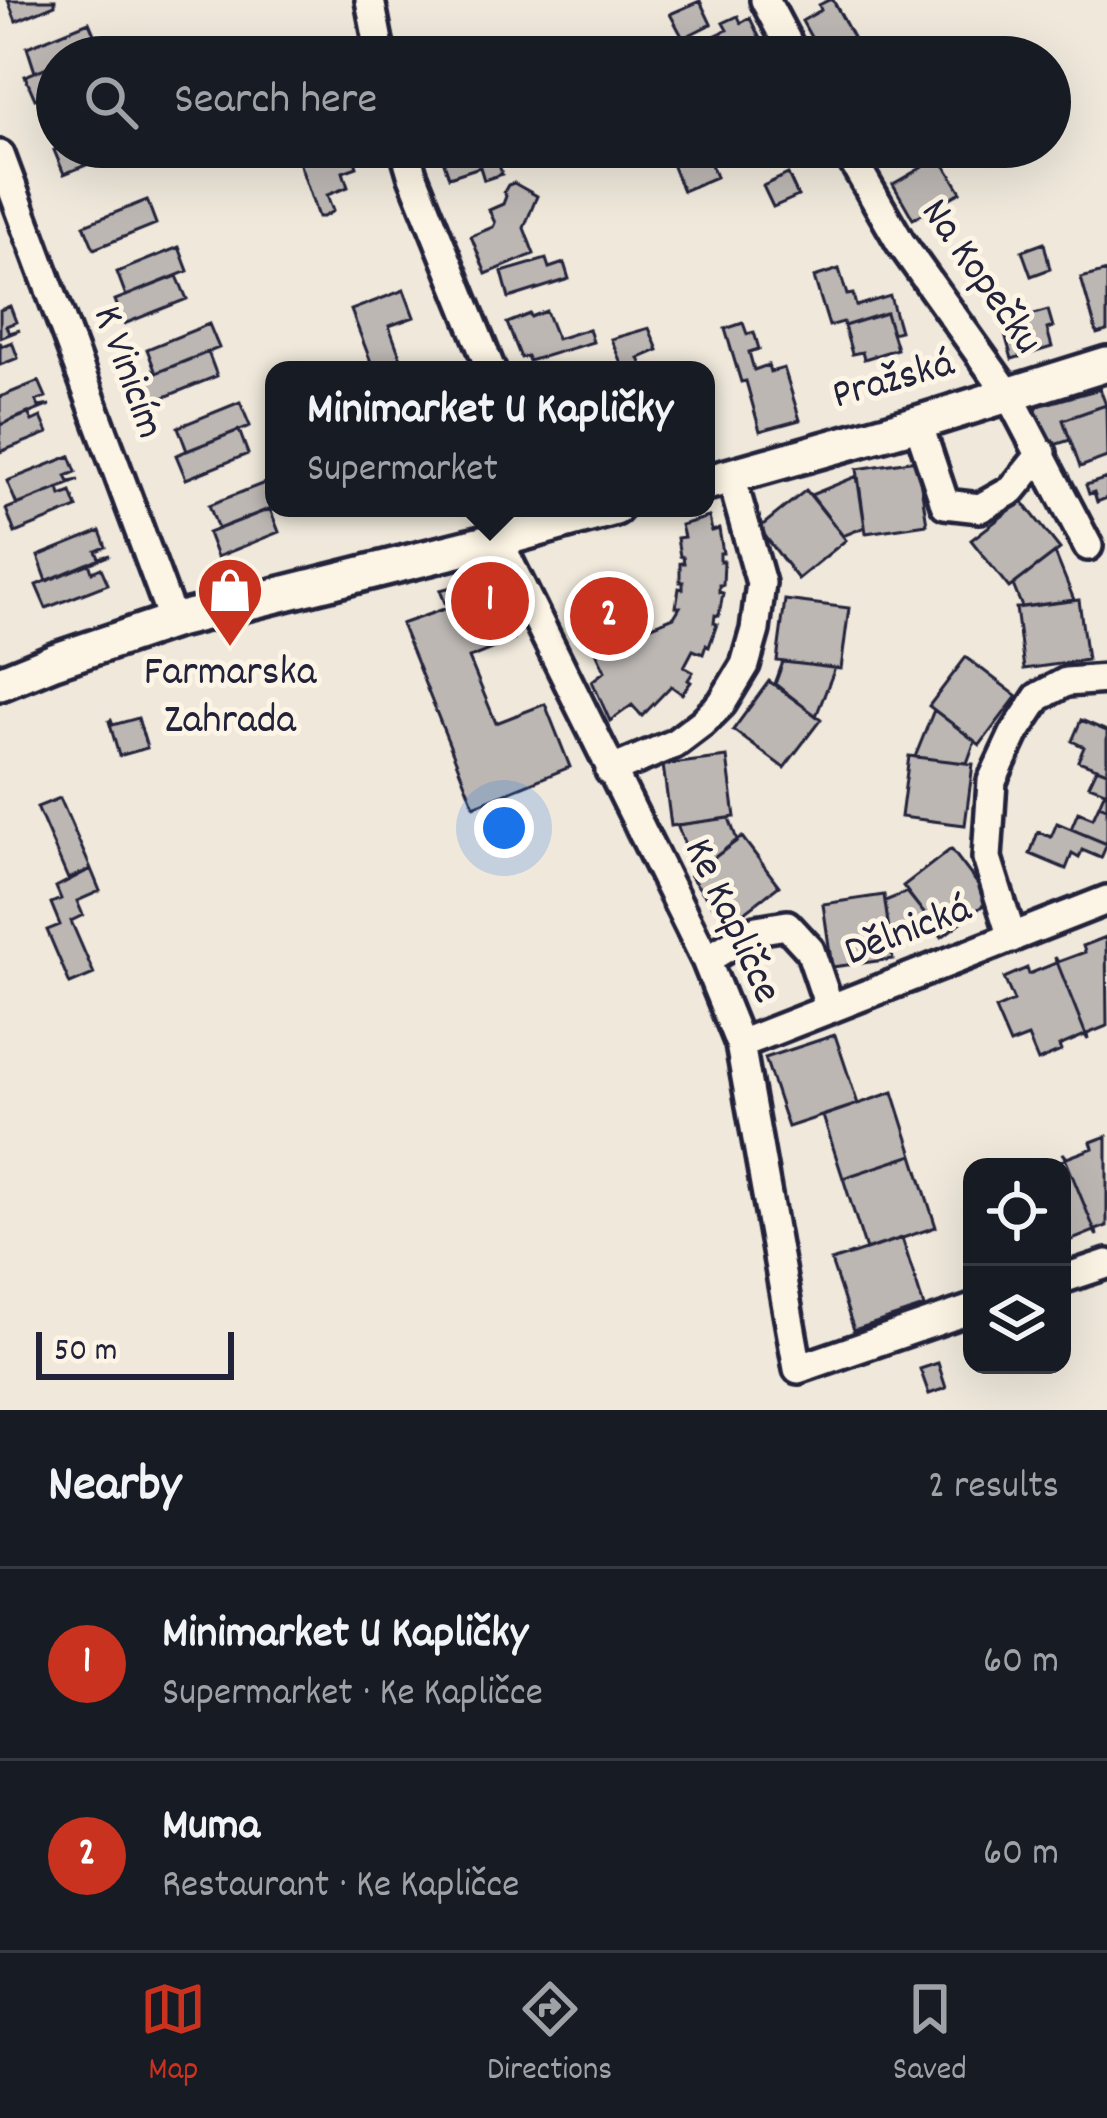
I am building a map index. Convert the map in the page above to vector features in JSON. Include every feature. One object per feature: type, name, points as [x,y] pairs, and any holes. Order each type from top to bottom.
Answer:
[{"type":"street","points":[[370,0],[377,36]]},
{"type":"street","points":[[765,0],[784,36]]},
{"type":"street","name":"K Vinicím","points":[[0,155],[173,621]]},
{"type":"street","points":[[410,168],[487,361]]},
{"type":"street","name":"Na Kopečku","points":[[857,168],[900,242],[1009,395],[1088,546]]},
{"type":"street","name":"Pražská","points":[[718,480],[1107,364]]},
{"type":"street","points":[[918,423],[945,504],[980,508],[1012,490],[1042,453]]},
{"type":"street","points":[[610,770],[674,744],[704,722],[745,665],[761,583],[718,480]]},
{"type":"street","points":[[0,683],[173,621],[498,540],[549,517]]},
{"type":"street","name":"Ke Kapličce","points":[[498,540],[706,960],[740,1044],[798,1369],[963,1312]]},
{"type":"street","points":[[1012,938],[987,858],[992,781],[1013,734],[1038,698],[1066,682],[1107,679]]},
{"type":"street","name":"Dělnická","points":[[740,1044],[1107,900]]},
{"type":"street","points":[[706,960],[756,930],[787,925],[810,950],[830,1009]]},
{"type":"street","points":[[1071,1276],[1107,1264]]},
{"type":"building","points":[[8,0],[55,0],[55,5],[16,21]]},
{"type":"building","points":[[833,0],[852,36],[810,36],[802,21],[821,10],[819,5]]},
{"type":"building","points":[[700,1],[711,24],[682,36],[670,14]]},
{"type":"building","points":[[738,16],[741,23],[750,18],[759,36],[714,36],[727,30],[723,23]]},
{"type":"building","points":[[89,22],[95,36],[54,36]]},
{"type":"building","points":[[36,43],[35,72],[27,47]]},
{"type":"building","points":[[36,72],[36,99],[35,99],[25,76]]},
{"type":"building","points":[[301,168],[354,168],[343,172],[348,187],[327,195],[333,211],[318,217]]},
{"type":"building","points":[[446,168],[477,168],[449,177]]},
{"type":"building","points":[[480,168],[500,168],[502,174],[484,180]]},
{"type":"building","points":[[674,168],[712,168],[716,177],[683,191]]},
{"type":"building","points":[[921,168],[947,168],[961,192],[913,219],[893,184]]},
{"type":"building","points":[[788,174],[798,196],[773,207],[763,186]]},
{"type":"building","points":[[514,183],[537,196],[524,228],[534,254],[486,274],[471,236],[493,227],[489,210],[503,204],[504,192]]},
{"type":"building","points":[[147,200],[156,224],[94,249],[84,225]]},
{"type":"building","points":[[1044,243],[1050,269],[1031,276],[1022,251]]},
{"type":"building","points":[[179,247],[188,271],[126,296],[117,272]]},
{"type":"building","points":[[546,259],[549,268],[564,263],[569,279],[509,298],[502,272]]},
{"type":"building","points":[[839,269],[856,306],[890,296],[900,331],[892,333],[886,313],[829,326],[814,277]]},
{"type":"building","points":[[1107,271],[1107,331],[1097,334],[1081,278]]},
{"type":"building","points":[[177,276],[187,299],[124,324],[115,300]]},
{"type":"building","points":[[404,290],[414,317],[389,326],[402,361],[371,361],[351,310]]},
{"type":"building","points":[[10,306],[16,322],[6,326],[9,333],[20,330],[0,338],[0,310]]},
{"type":"building","points":[[1048,310],[1052,347],[1012,359],[1002,323]]},
{"type":"building","points":[[546,311],[557,339],[589,329],[593,342],[529,361],[527,356],[521,358],[507,323]]},
{"type":"building","points":[[886,313],[897,349],[864,359],[862,352],[852,354],[844,326]]},
{"type":"building","points":[[743,323],[747,334],[754,332],[759,349],[749,352],[754,370],[768,365],[770,372],[784,368],[800,420],[760,431],[725,329]]},
{"type":"building","points":[[209,324],[219,348],[156,373],[147,349]]},
{"type":"building","points":[[649,328],[658,350],[640,361],[620,361],[611,339]]},
{"type":"building","points":[[0,342],[2,346],[12,342],[18,358],[0,365]]},
{"type":"building","points":[[208,352],[217,376],[155,401],[145,377]]},
{"type":"building","points":[[39,381],[46,397],[36,401],[39,407],[50,405],[0,425],[0,397]]},
{"type":"building","points":[[1100,389],[1106,405],[1063,420],[1070,440],[1051,446],[1034,416],[1038,406]]},
{"type":"building","points":[[240,402],[250,426],[187,451],[178,427]]},
{"type":"building","points":[[1106,405],[1107,457],[1080,467],[1063,420]]},
{"type":"building","points":[[28,413],[32,421],[41,417],[48,433],[0,452],[0,425]]},
{"type":"building","points":[[239,430],[248,454],[186,479],[176,455]]},
{"type":"building","points":[[70,456],[76,472],[66,476],[69,482],[79,480],[17,505],[7,481]]},
{"type":"building","points":[[917,460],[927,524],[866,533],[857,469]]},
{"type":"building","points":[[857,476],[865,527],[843,536],[811,495]]},
{"type":"building","points":[[1107,478],[1107,498],[1097,502],[1086,485]]},
{"type":"building","points":[[265,483],[265,511],[218,529],[209,505]]},
{"type":"building","points":[[59,488],[61,496],[71,492],[77,508],[15,533],[6,509]]},
{"type":"building","points":[[806,490],[846,540],[798,579],[759,528]]},
{"type":"building","points":[[1022,501],[1060,549],[1009,588],[971,540]]},
{"type":"building","points":[[265,511],[279,532],[217,557],[208,533]]},
{"type":"building","points":[[709,517],[712,531],[719,529],[720,561],[724,561],[719,616],[715,615],[717,624],[709,647],[703,654],[693,650],[684,667],[693,672],[691,682],[682,694],[671,686],[642,716],[632,705],[610,721],[592,681],[605,671],[581,612],[576,612],[579,600],[582,595],[586,599],[596,591],[611,589],[623,595],[642,630],[674,617],[680,607],[676,607],[679,588],[683,589],[680,563],[684,563],[677,538],[684,537],[681,525]]},
{"type":"building","points":[[100,531],[106,547],[96,551],[99,558],[110,555],[47,581],[38,556]]},
{"type":"building","points":[[1055,553],[1074,600],[1022,607],[1013,585]]},
{"type":"building","points":[[89,563],[92,572],[101,568],[108,584],[46,608],[36,585]]},
{"type":"building","points":[[489,577],[514,640],[469,658],[496,723],[545,704],[570,767],[474,806],[401,624],[447,608],[440,590]]},
{"type":"building","points":[[785,600],[849,608],[841,669],[777,661]]},
{"type":"building","points":[[1079,600],[1087,660],[1024,669],[1016,608]]},
{"type":"building","points":[[966,657],[1017,696],[980,745],[929,706]]},
{"type":"building","points":[[783,662],[835,668],[816,716],[775,684]]},
{"type":"building","points":[[769,681],[821,719],[784,768],[733,730]]},
{"type":"building","points":[[934,710],[975,741],[967,763],[915,757]]},
{"type":"building","points":[[138,718],[147,748],[119,756],[109,721],[113,725]]},
{"type":"building","points":[[1081,720],[1107,731],[1107,772],[1078,761],[1084,747],[1072,741]]},
{"type":"building","points":[[909,756],[973,764],[965,825],[901,817]]},
{"type":"building","points":[[727,757],[735,817],[671,826],[663,765]]},
{"type":"building","points":[[1097,768],[1107,772],[1107,808],[1099,805],[1105,791],[1089,785]]},
{"type":"building","points":[[60,798],[91,869],[68,879],[37,807]]},
{"type":"building","points":[[1099,805],[1107,808],[1107,844],[1071,829],[1078,812],[1093,818]]},
{"type":"building","points":[[729,818],[737,840],[696,872],[677,825]]},
{"type":"building","points":[[1057,823],[1107,844],[1101,858],[1082,850],[1079,858],[1072,854],[1066,869],[1030,854],[1038,832],[1051,837]]},
{"type":"building","points":[[742,837],[779,886],[728,925],[690,876]]},
{"type":"building","points":[[951,849],[990,900],[942,937],[903,886]]},
{"type":"building","points":[[91,869],[100,891],[77,901],[83,915],[71,921],[94,974],[70,984],[47,930],[60,925],[51,903],[61,899],[56,887]]},
{"type":"building","points":[[907,892],[939,932],[892,952],[885,901]]},
{"type":"building","points":[[884,895],[893,959],[832,967],[823,904]]},
{"type":"building","points":[[1106,937],[1107,1026],[1087,1034],[1088,1040],[1055,957],[1058,962],[1085,952],[1083,946]]},
{"type":"building","points":[[1055,957],[1088,1040],[1085,1035],[1038,1061],[1028,1037],[1010,1044],[995,1009],[1014,1001],[1004,978],[1056,963]]},
{"type":"building","points":[[835,1035],[858,1104],[788,1127],[765,1058]]},
{"type":"building","points":[[893,1092],[913,1155],[843,1178],[823,1116]]},
{"type":"building","points":[[1107,1136],[1107,1226],[1096,1230],[1097,1236],[1071,1173],[1071,1158],[1067,1158],[1093,1148],[1091,1142]]},
{"type":"building","points":[[913,1155],[936,1227],[866,1250],[843,1178]]},
{"type":"building","points":[[1071,1173],[1097,1236],[1094,1231],[1071,1240]]},
{"type":"building","points":[[902,1238],[924,1307],[854,1330],[831,1261]]},
{"type":"building","points":[[938,1363],[946,1388],[929,1394],[920,1369]]},
{"type":"place","name":"Minimarket U Kapličky","points":[[490,601]]},
{"type":"place","name":"Muma","points":[[609,616]]},
{"type":"place","name":"Farmarska Zahrada","points":[[230,649]]}]
